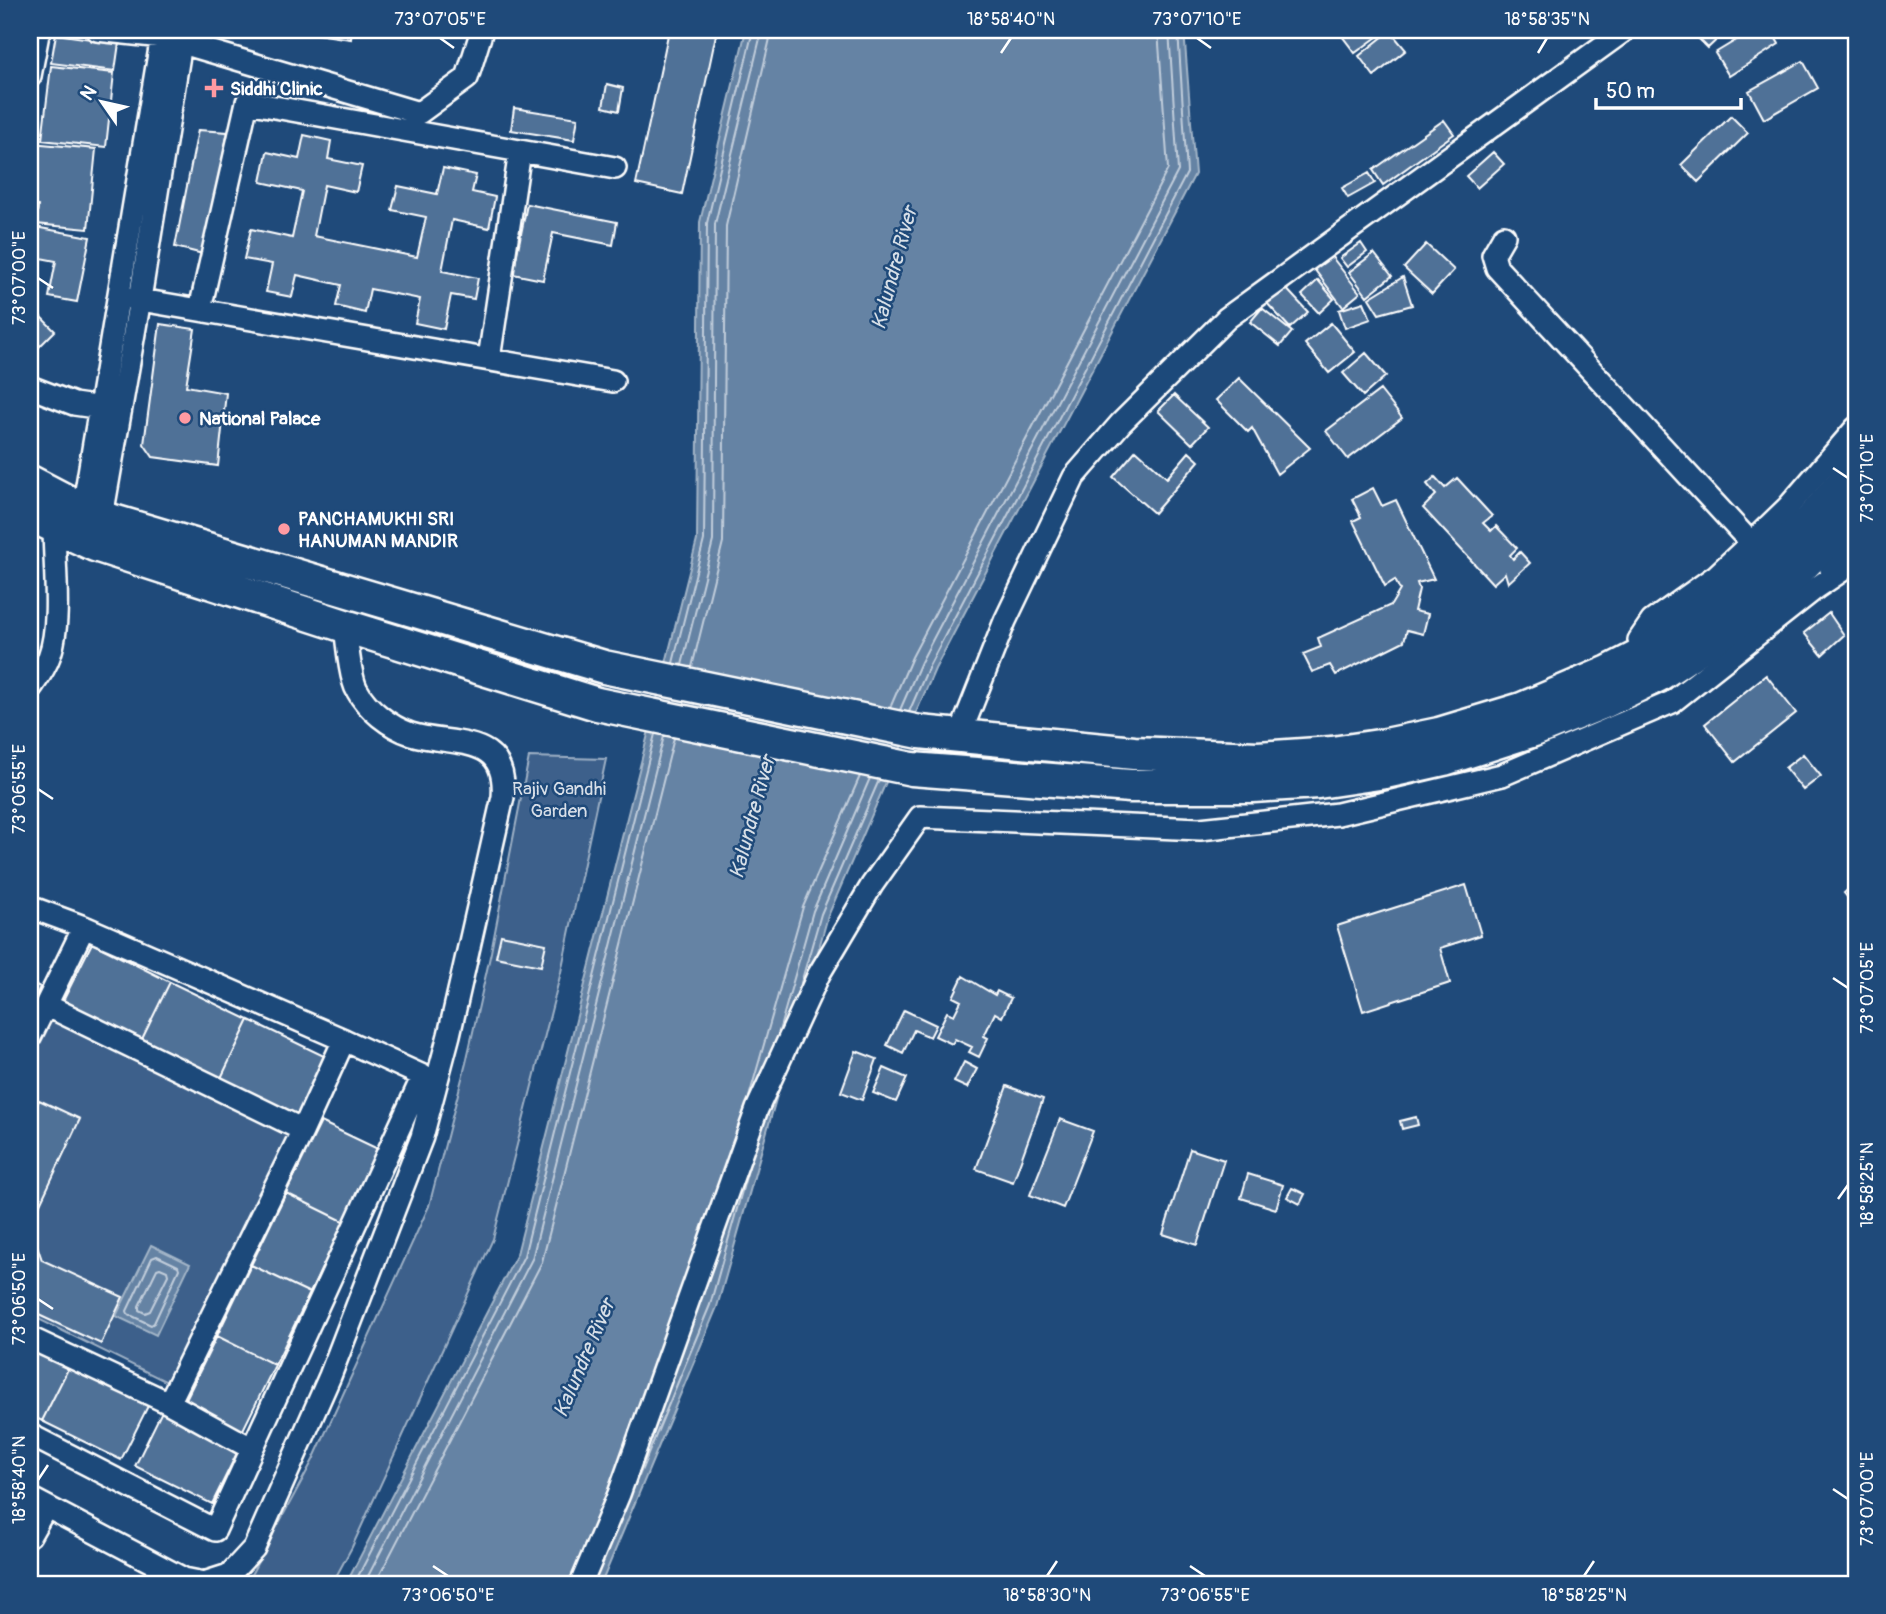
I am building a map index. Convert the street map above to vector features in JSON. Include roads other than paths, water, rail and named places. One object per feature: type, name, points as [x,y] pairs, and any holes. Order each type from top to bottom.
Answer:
[{"type":"highway","points":[[74,526],[604,667],[920,732],[1190,757],[1258,758],[1332,753],[1439,734],[1522,709],[1609,672],[1644,654],[1767,562],[1812,519],[1856,467]]},
{"type":"highway","points":[[30,482],[74,526],[345,626],[597,704],[912,769],[1130,786],[1253,786],[1318,782],[1386,772],[1444,759],[1537,729],[1604,702],[1657,676],[1735,624],[1787,581],[1856,507]]},
{"type":"street","points":[[30,76],[37,34],[41,30]]},
{"type":"street","points":[[97,30],[172,35],[419,113],[467,78],[482,30]]},
{"type":"street","points":[[959,737],[1005,621],[1074,477],[1121,423],[1227,318],[1625,30]]},
{"type":"street","points":[[74,526],[130,298],[172,35]]},
{"type":"street","points":[[200,309],[247,102],[615,168]]},
{"type":"street","points":[[489,359],[520,152]]},
{"type":"street","points":[[1504,236],[1493,255],[1497,268],[1751,543]]},
{"type":"street","points":[[130,298],[613,381]]},
{"type":"street","points":[[30,689],[50,656],[74,526],[130,298]]},
{"type":"street","points":[[34,393],[74,404],[102,408]]},
{"type":"street","points":[[1644,654],[1639,640],[1652,621],[1717,575],[1751,543],[1788,507],[1856,428]]},
{"type":"street","points":[[1816,588],[1856,540]]},
{"type":"street","points":[[581,1584],[619,1494],[757,1108],[819,974],[872,885],[920,817],[1200,829],[1338,814],[1502,775],[1672,702],[1816,588],[1856,561]]},
{"type":"street","points":[[30,1535],[38,1502],[184,1578],[204,1583],[229,1575],[254,1548],[281,1487],[330,1376],[422,1138],[461,982],[503,797],[504,779],[490,753],[477,745],[410,733],[386,721],[368,704],[355,688],[345,626]]},
{"type":"street","points":[[30,907],[84,927],[423,1076],[215,1530],[30,1434]]},
{"type":"street","points":[[30,1037],[84,927]]},
{"type":"street","points":[[46,1005],[303,1130]]},
{"type":"street","points":[[169,1403],[344,1041]]},
{"type":"street","points":[[30,1338],[169,1403],[251,1448]]},
{"type":"water","name":"Kalundre River","points":[[746,30],[1184,30],[1195,174],[935,669],[828,916],[717,1307],[601,1584],[346,1584],[517,1254],[697,540],[700,222]]},
{"type":"water","points":[[151,1245],[190,1264],[156,1335],[116,1316]]},
{"type":"place","name":"Siddhi Clinic","points":[[214,88]]},
{"type":"place","name":"National Palace","points":[[185,418]]},
{"type":"place","name":"PANCHAMUKHI SRI HANUMAN MANDIR","points":[[284,529]]},
{"type":"park label","name":"Rajiv Gandhi Garden","points":[[559,799]]}]
